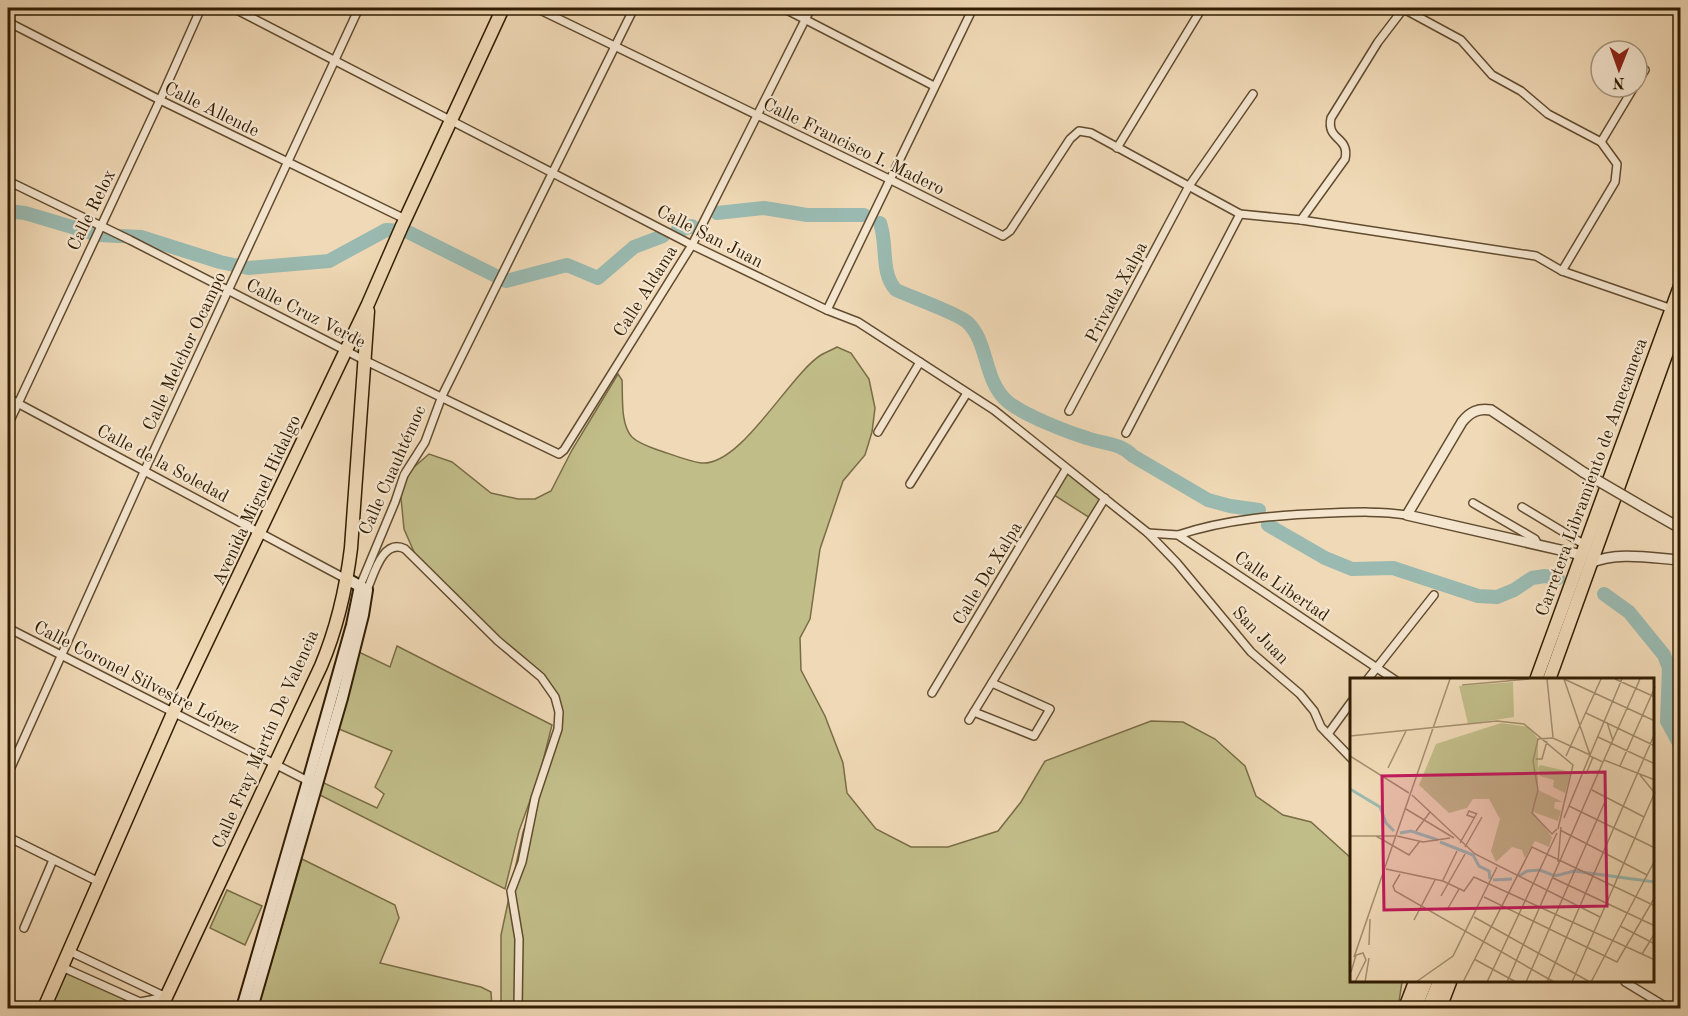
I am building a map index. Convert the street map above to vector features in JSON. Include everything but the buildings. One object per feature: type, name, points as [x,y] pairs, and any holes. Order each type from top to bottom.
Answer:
[{"type":"main road","name":"Avenida Miguel Hidalgo","points":[[44,1008],[173,713],[368,304],[503,8]]},
{"type":"main road","name":"Carretera Libramiento de Amecameca","points":[[1537,678],[1676,313],[1680,286]]},
{"type":"main road","name":"Calle Fray Martín De Valencia","points":[[163,1003],[330,644],[347,579],[351,548],[366,361],[368,304]]},
{"type":"main road","name":"Carretera Libramiento de Amecameca","points":[[1550,678],[1586,554],[1676,313]]},
{"type":"main road","name":"Calle de la Soledad","points":[[347,579],[364,588]]},
{"type":"main road","name":"Calle Cuauhtémoc","points":[[252,1008],[267,940],[328,729],[361,625],[364,588]]},
{"type":"main road","name":"Calle Cuauhtémoc","points":[[242,1008],[267,940]]},
{"type":"main road","points":[[1405,1008],[1414,983]]},
{"type":"main road","points":[[1415,1008],[1425,983]]},
{"type":"main road","points":[[1428,1008],[1438,983]]},
{"type":"main road","points":[[1440,1008],[1449,983]]},
{"type":"street","name":"Calle Relox","points":[[8,425],[201,8]]},
{"type":"street","name":"Calle San Juan","points":[[233,8],[692,245],[826,310],[858,322],[994,410],[1148,533]]},
{"type":"street","name":"Calle Melchor Ocampo","points":[[8,774],[144,472],[359,8]]},
{"type":"street","name":"Calle Francisco I. Madero","points":[[536,8],[1005,236],[1070,139],[1079,131],[1091,133],[1117,148]]},
{"type":"street","name":"Calle Cuauhtémoc","points":[[364,588],[404,475],[425,442],[442,396],[634,8]]},
{"type":"street","points":[[783,8],[934,86]]},
{"type":"street","name":"Calle Aldama","points":[[559,454],[564,450],[692,245],[811,8]]},
{"type":"street","points":[[826,310],[973,8]]},
{"type":"street","points":[[1202,8],[1117,148],[1240,214],[1301,220],[1536,256],[1562,271],[1676,313]]},
{"type":"street","points":[[1301,220],[1345,159],[1344,144],[1332,134],[1329,126],[1331,118],[1378,42],[1403,8],[1461,40],[1492,75],[1521,91],[1548,114],[1601,142],[1617,164],[1616,182],[1562,271]]},
{"type":"street","name":"Calle Allende","points":[[8,22],[404,222]]},
{"type":"street","name":"Privada Xalpa","points":[[1069,411],[1189,186],[1253,94]]},
{"type":"street","points":[[1601,142],[1627,99]]},
{"type":"street","name":"Calle Cruz Verde","points":[[8,181],[98,230],[110,231],[129,240],[366,361],[559,454]]},
{"type":"street","points":[[1126,433],[1240,214]]},
{"type":"street","points":[[878,432],[920,362]]},
{"type":"street","points":[[910,484],[967,393]]},
{"type":"street","name":"Calle de la Soledad","points":[[8,398],[347,579]]},
{"type":"street","points":[[1407,515],[1462,422],[1468,414],[1480,409],[1491,410],[1583,472],[1680,528]]},
{"type":"street","name":"Calle De Xalpa","points":[[932,693],[1066,469]]},
{"type":"street","points":[[969,720],[1105,498]]},
{"type":"street","points":[[1473,503],[1535,539],[1538,545]]},
{"type":"street","points":[[1522,507],[1586,554]]},
{"type":"street","points":[[1178,535],[1221,523],[1307,514],[1382,511],[1586,554],[1680,560]]},
{"type":"street","name":"Calle Libertad","points":[[1148,533],[1178,535],[1392,678]]},
{"type":"street","name":"San Juan","points":[[1148,533],[1177,563],[1251,652],[1300,694],[1328,734],[1350,757]]},
{"type":"street","name":"Calle Cuauhtémoc","points":[[364,588],[386,551],[394,546],[405,549],[490,634],[541,677],[555,697],[558,729],[535,798],[522,862],[511,891],[519,939],[518,1008]]},
{"type":"street","points":[[1369,678],[1434,595]]},
{"type":"street","name":"Calle Coronel Silvestre López","points":[[8,628],[313,783]]},
{"type":"street","points":[[974,712],[1034,736],[1050,709],[992,683]]},
{"type":"street","points":[[1328,734],[1350,704]]},
{"type":"street","points":[[8,837],[99,882]]},
{"type":"street","points":[[24,928],[53,860]]},
{"type":"street","points":[[69,951],[163,1003]]},
{"type":"street","points":[[62,967],[139,1005],[163,1003]]},
{"type":"street","points":[[1628,983],[1668,1008]]},
{"type":"shaded area","points":[[837,347],[851,353],[869,379],[875,408],[872,432],[865,455],[843,481],[820,549],[810,619],[800,638],[801,670],[825,716],[843,763],[847,793],[876,829],[911,847],[948,847],[998,831],[1021,802],[1045,761],[1151,721],[1183,722],[1215,739],[1245,766],[1256,796],[1283,815],[1311,822],[1350,857],[1350,983],[1402,983],[1398,1008],[501,1008],[501,935],[523,832],[547,767],[557,714],[553,696],[544,683],[422,566],[404,529],[401,498],[406,474],[429,454],[452,462],[491,493],[518,499],[535,499],[551,491],[572,450],[618,374],[622,380],[624,417],[632,437],[638,442],[691,461],[701,463],[716,460],[732,451],[748,436],[794,381],[821,355]]},
{"type":"shaded area","points":[[1067,472],[1101,500],[1090,518],[1054,495]]},
{"type":"shaded area","points":[[397,646],[552,725],[540,773],[519,831],[505,889],[320,795],[322,782],[377,808],[384,794],[375,787],[392,751],[339,729],[359,652],[390,667]]},
{"type":"shaded area","points":[[302,859],[395,905],[399,918],[380,963],[481,987],[491,992],[492,1008],[258,1008]]},
{"type":"shaded area","points":[[227,890],[262,906],[245,945],[210,928]]},
{"type":"shaded area","points":[[64,971],[136,1003],[133,1008],[48,1008]]},
{"type":"waterway","points":[[717,213],[764,208],[807,215],[864,215]]},
{"type":"waterway","points":[[8,211],[25,213],[99,235],[141,237],[220,262],[248,268],[329,261],[386,230],[406,231],[506,281],[567,265],[598,278],[634,247],[663,236]]},
{"type":"waterway","points":[[880,223],[886,267],[896,290],[967,322],[979,340],[994,383],[1008,402],[1057,427],[1123,449],[1208,500],[1259,510]]},
{"type":"waterway","points":[[677,231],[692,226]]},
{"type":"waterway","points":[[1268,525],[1325,558],[1352,569],[1393,568],[1478,596],[1497,597],[1514,590],[1532,578],[1545,576],[1558,578]]},
{"type":"waterway","points":[[1604,594],[1629,612],[1664,655],[1669,668],[1667,721],[1680,745]]}]
